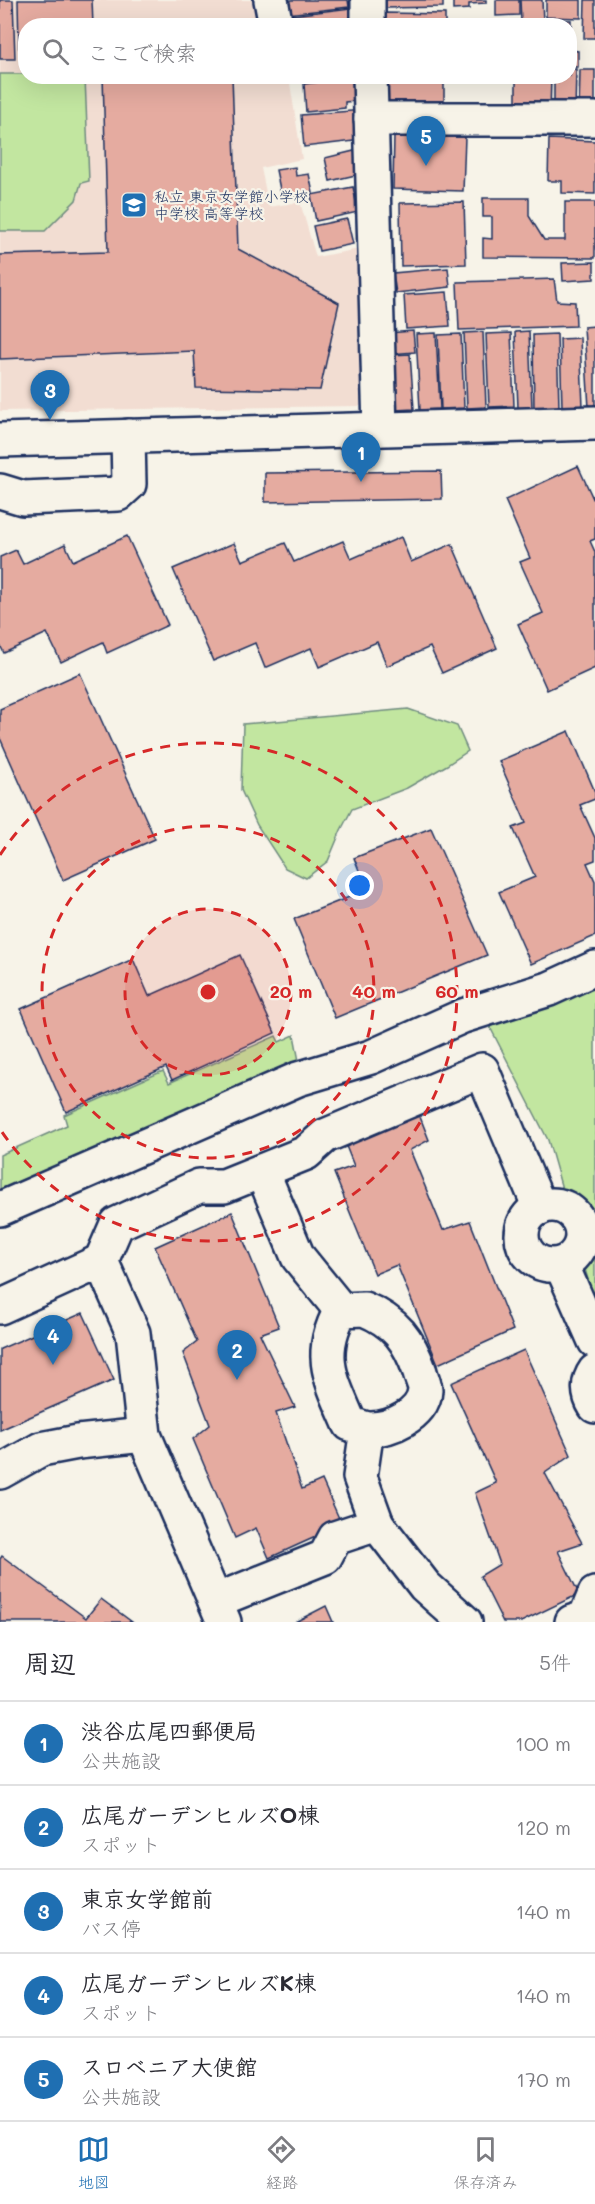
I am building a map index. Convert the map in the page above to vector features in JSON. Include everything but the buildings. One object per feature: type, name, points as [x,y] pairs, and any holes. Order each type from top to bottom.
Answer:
[{"type":"street","points":[[271,0],[274,18]]},
{"type":"street","points":[[368,0],[368,18]]},
{"type":"street","points":[[370,84],[380,429]]},
{"type":"street","points":[[371,119],[595,119]]},
{"type":"street","points":[[0,440],[595,423]]},
{"type":"street","points":[[0,491],[23,498],[118,495],[129,484],[128,436]]},
{"type":"street","points":[[0,1209],[297,1079],[371,1057],[463,1016],[549,989],[595,968]]},
{"type":"street","points":[[0,1307],[101,1261],[117,1224],[199,1186],[224,1186],[306,1153],[325,1136],[482,1071],[540,1208]]},
{"type":"street","points":[[262,1171],[298,1257],[341,1310]]},
{"type":"street","points":[[549,1205],[559,1206],[575,1216],[580,1224],[581,1244],[570,1260],[561,1264],[541,1263],[532,1258],[523,1241],[522,1231],[525,1221],[532,1213],[549,1205]]},
{"type":"street","points":[[101,1261],[133,1333],[144,1435],[220,1611],[326,1557],[335,1538],[377,1524]]},
{"type":"street","points":[[561,1264],[595,1341]]},
{"type":"street","points":[[364,1309],[384,1317],[407,1342],[415,1358],[425,1391],[418,1407],[404,1420],[386,1428],[367,1429],[350,1424],[337,1396],[329,1370],[327,1349],[332,1327],[341,1310],[364,1309]]},
{"type":"street","points":[[367,1429],[360,1477],[377,1524],[425,1586],[465,1622]]},
{"type":"street","points":[[0,1472],[41,1449],[78,1442],[144,1435]]},
{"type":"shaded area","name":"私立 東京女学館小学校 中学校 高等学校","points":[[0,0],[261,0],[265,18],[18,18],[18,84],[290,84],[302,159],[261,168],[269,207],[300,202],[316,257],[365,248],[368,400],[362,406],[0,411]]},
{"type":"green space","points":[[0,74],[18,74],[18,84],[85,84],[89,181],[81,183],[76,200],[45,231],[0,231]]},
{"type":"green space","points":[[408,709],[457,726],[468,751],[407,788],[352,809],[328,861],[306,878],[285,868],[257,825],[241,790],[243,724]]},
{"type":"green space","points":[[595,985],[595,1304],[548,1140],[490,1027]]},
{"type":"green space","points":[[294,1035],[299,1061],[0,1194],[0,1155],[67,1125],[64,1115],[163,1071],[169,1083],[276,1036],[279,1042]]},
{"type":"place","name":"スロベニア大使館","points":[[426,166]]},
{"type":"place","name":"私立 東京女学館小学校 中学校 高等学校","points":[[134,205]]},
{"type":"place","name":"東京女学館前","points":[[50,420]]},
{"type":"place","name":"渋谷広尾四郵便局","points":[[361,482]]},
{"type":"place","name":"広尾ガーデンヒルズK棟","points":[[53,1365]]},
{"type":"place","name":"広尾ガーデンヒルズO棟","points":[[237,1380]]}]
